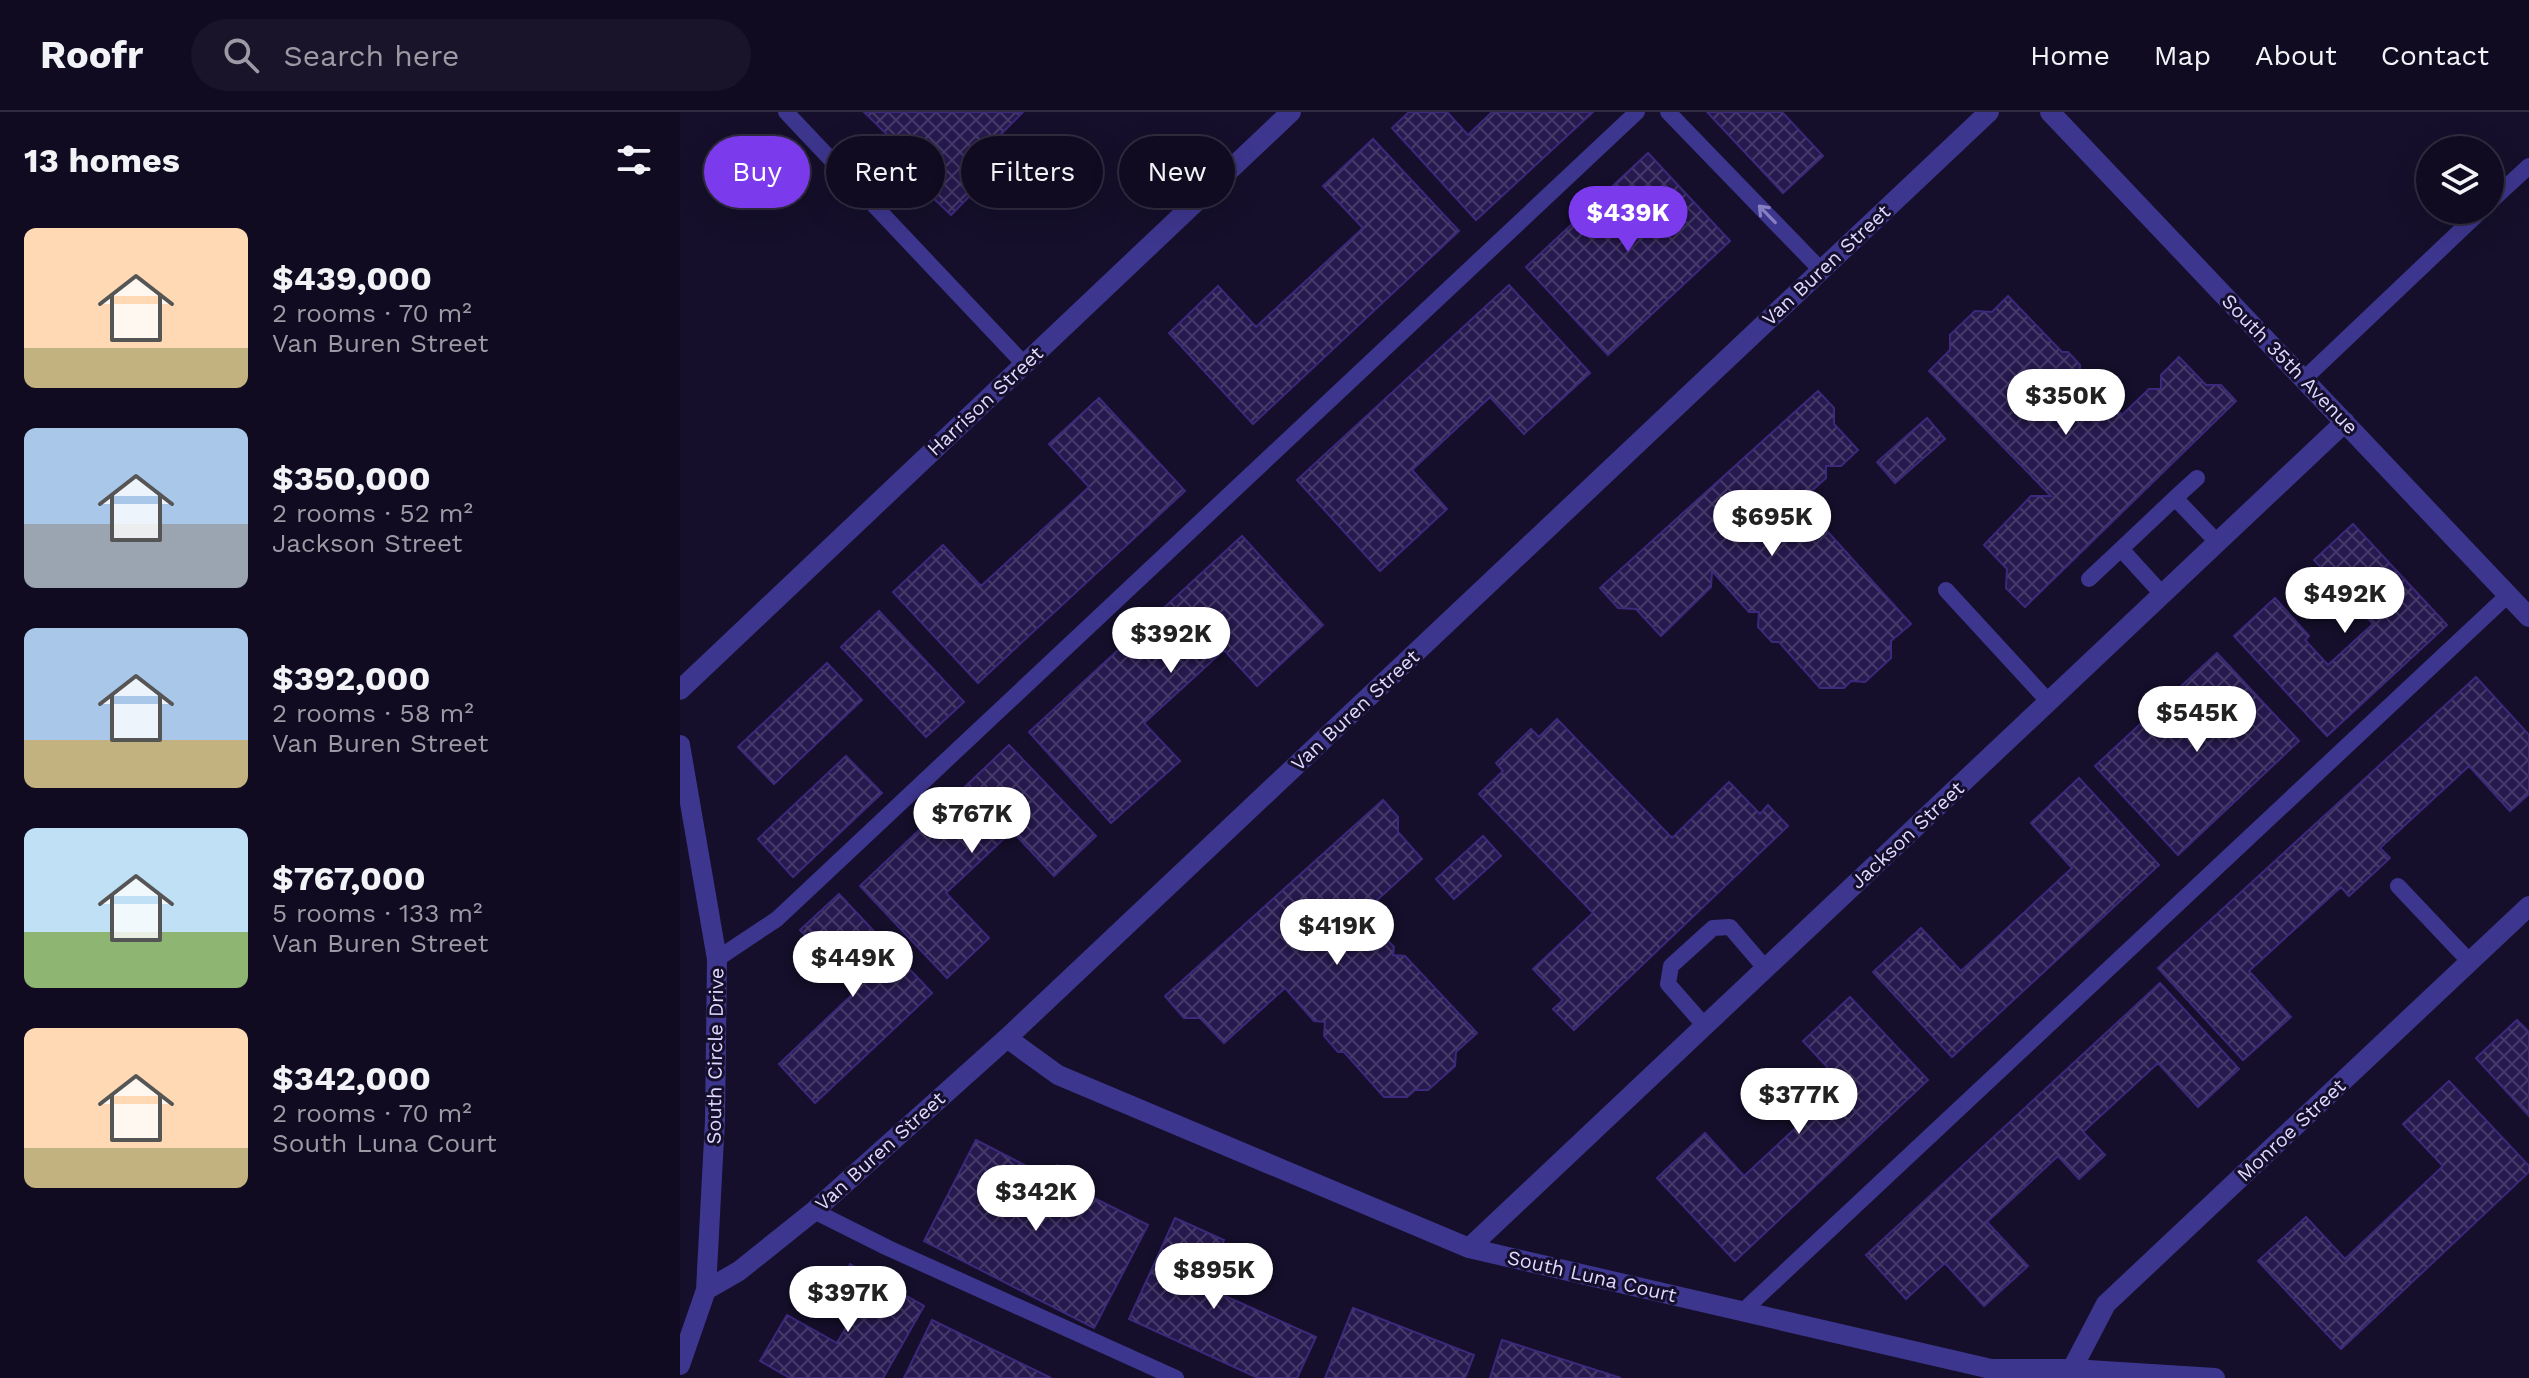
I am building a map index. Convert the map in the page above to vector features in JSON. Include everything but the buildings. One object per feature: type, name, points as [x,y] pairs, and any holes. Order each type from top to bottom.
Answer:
[{"type":"street","name":"Harrison Street","points":[[680,690],[1291,112]]},
{"type":"street","name":"Van Buren Street","points":[[706,1290],[739,1271],[814,1211],[1007,1038],[1989,112]]},
{"type":"street","name":"South 35th Avenue","points":[[2050,112],[2529,617]]},
{"type":"street","name":"Jackson Street","points":[[1469,1248],[2345,422]]},
{"type":"street","name":"South Circle Drive","points":[[680,745],[717,959],[715,1120],[706,1290],[680,1365]]},
{"type":"street","name":"Monroe Street","points":[[2072,1373],[2106,1304],[2529,906]]},
{"type":"street","name":"South Luna Court","points":[[1007,1038],[1058,1075],[1469,1248],[1991,1369],[2215,1378]]},
{"type":"lane","points":[[786,112],[1024,364]]},
{"type":"lane","points":[[717,959],[777,919],[1637,112]]},
{"type":"lane","points":[[1668,112],[1821,270]]},
{"type":"lane","points":[[2504,189],[2529,166]]},
{"type":"lane","points":[[2304,379],[2467,224]]},
{"type":"lane","points":[[2089,579],[2197,478]]},
{"type":"lane","points":[[2175,498],[2218,543]]},
{"type":"lane","points":[[2121,549],[2163,595]]},
{"type":"lane","points":[[1946,590],[2049,702]]},
{"type":"lane","points":[[1743,1311],[2508,595]]},
{"type":"lane","points":[[2398,886],[2470,962]]},
{"type":"lane","points":[[1704,1025],[1668,984],[1671,966],[1713,928],[1730,927],[1766,969]]},
{"type":"lane","points":[[814,1211],[888,1248],[1176,1378]]}]
